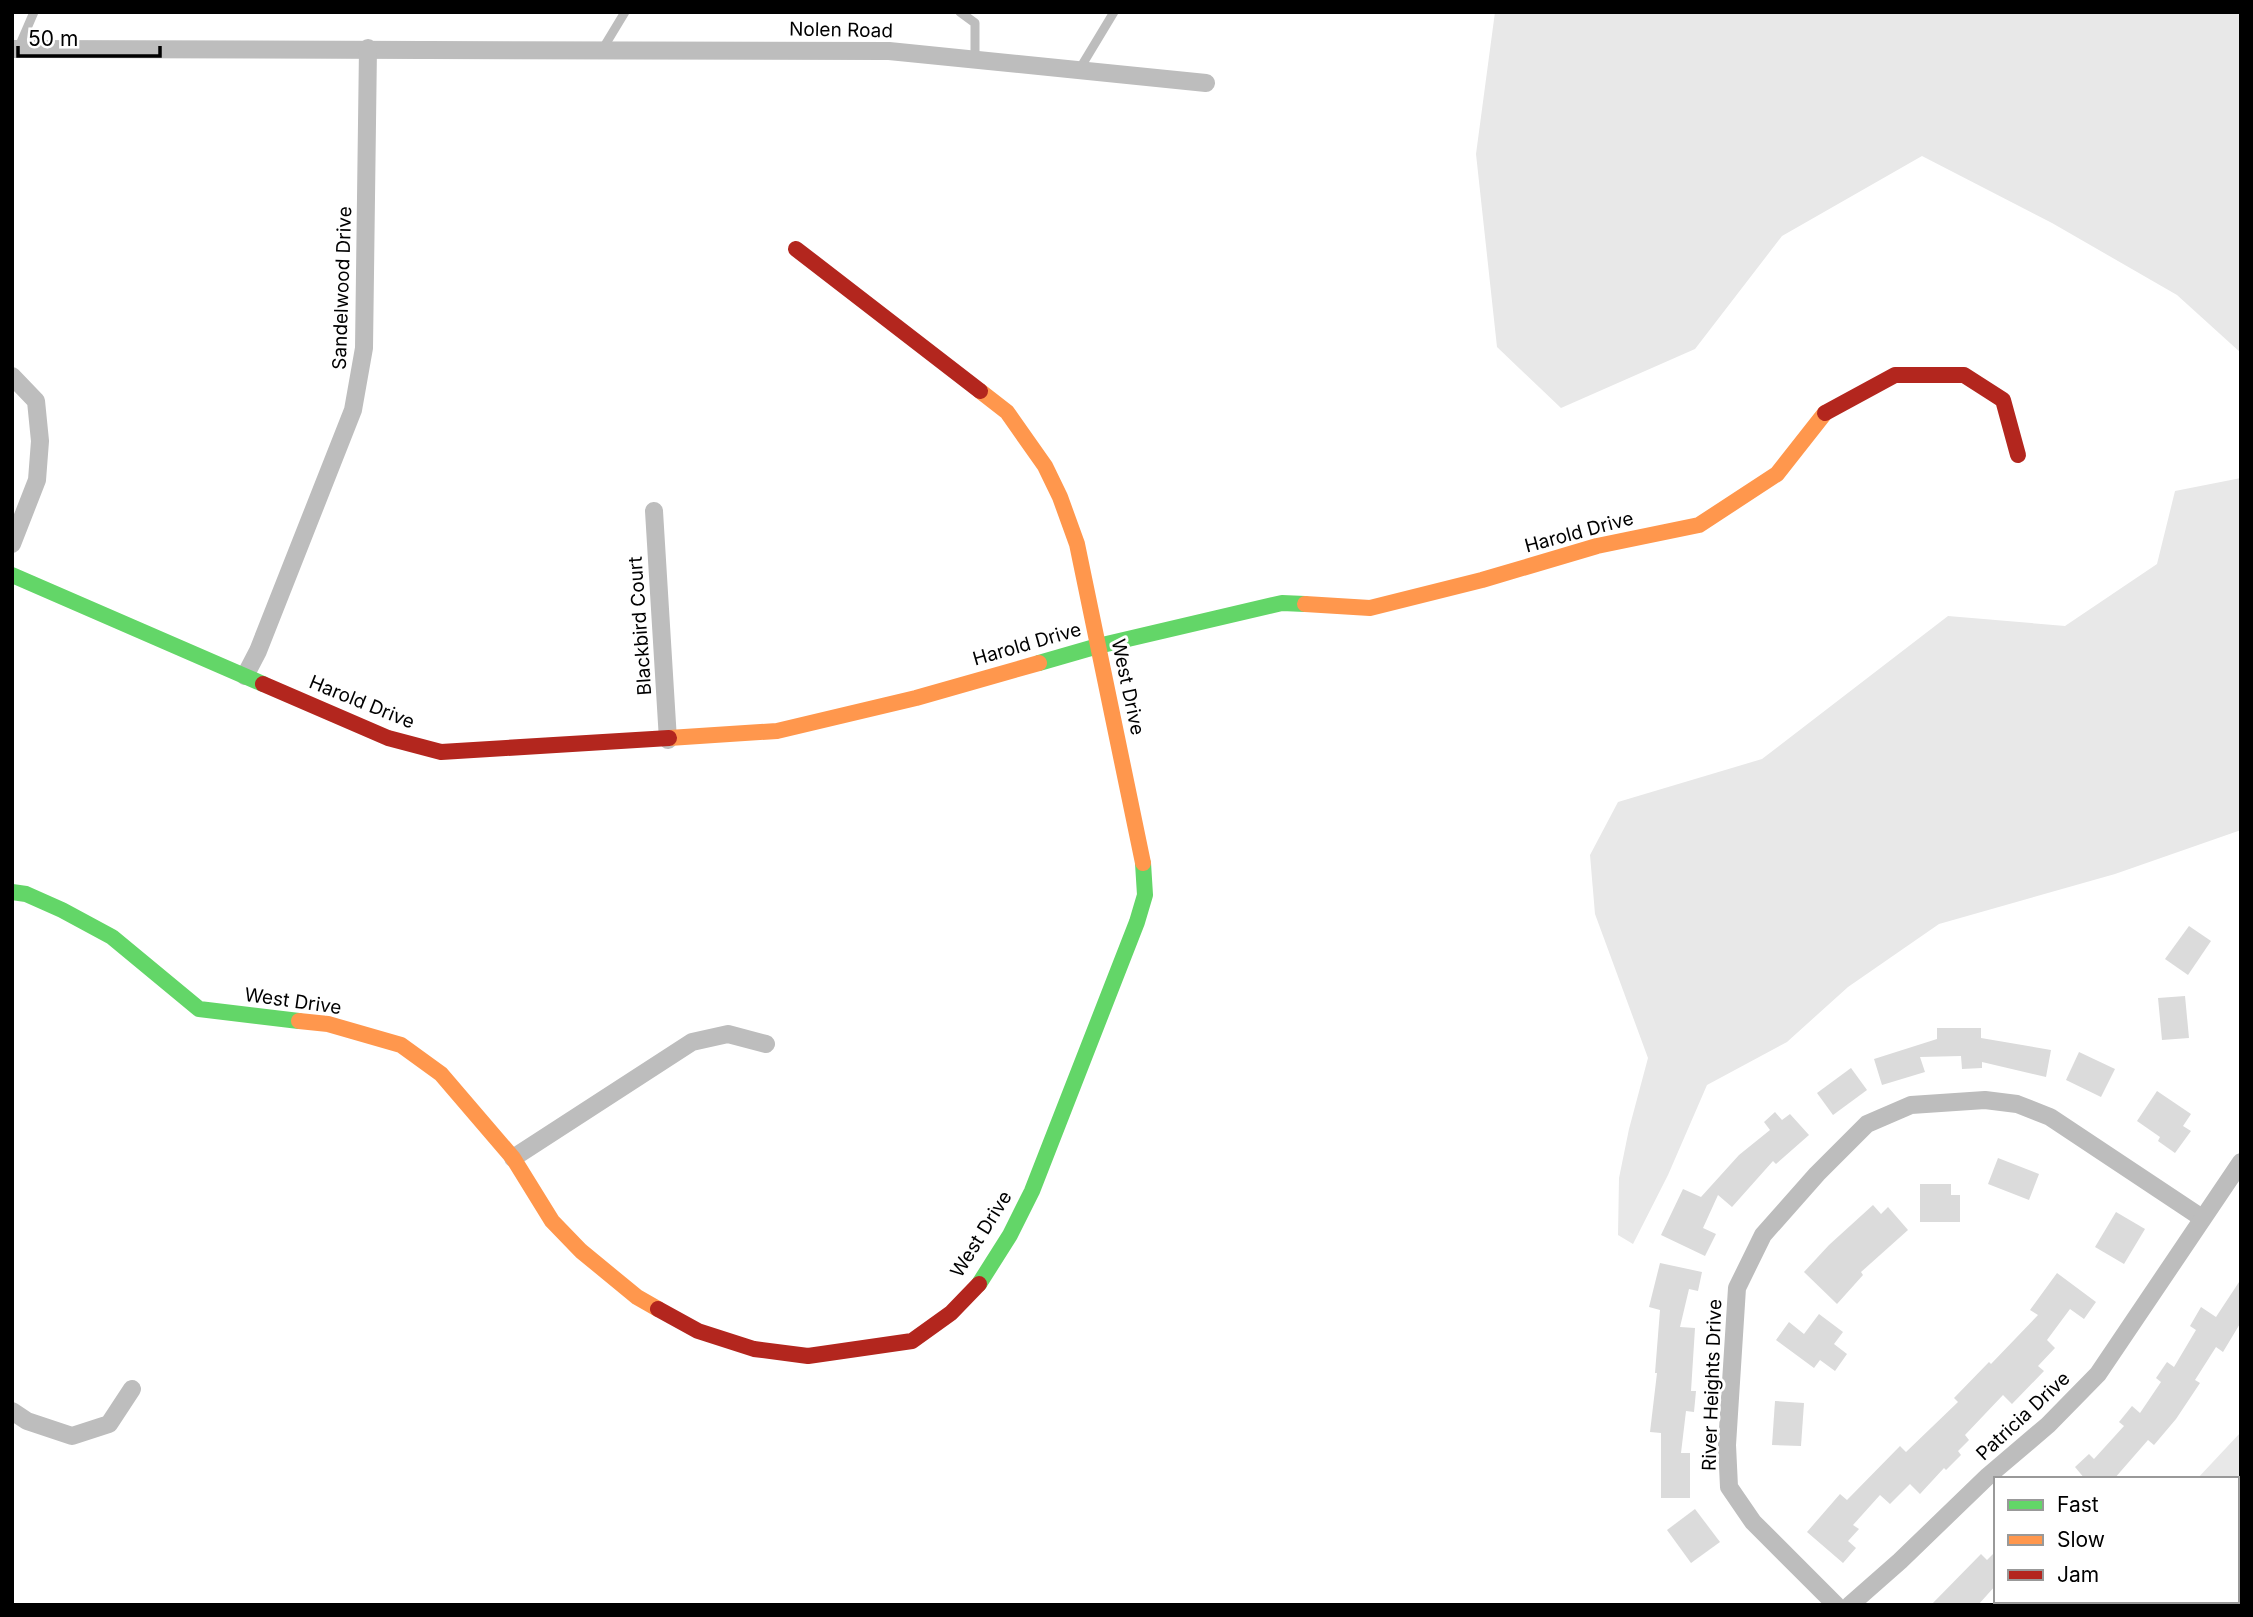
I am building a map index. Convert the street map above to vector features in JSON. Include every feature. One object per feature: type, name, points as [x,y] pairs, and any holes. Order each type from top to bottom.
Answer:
[{"type":"street","name":"Sandelwood Drive","points":[[245,676],[258,651],[354,410],[359,386],[364,348],[369,48]]},
{"type":"street","name":"Nolen Road","points":[[15,49],[889,51],[1206,83]]},
{"type":"street","name":"West Drive","points":[[12,892],[26,894],[62,910],[112,937],[198,1009],[328,1024],[401,1045],[441,1074],[513,1158],[552,1221],[582,1251],[637,1297],[698,1331],[754,1349],[808,1356],[912,1341],[951,1313],[982,1280],[1010,1235],[1032,1191],[1137,922],[1144,895],[1143,856],[1077,544],[1060,497],[1045,466],[1007,412],[796,248]]},
{"type":"street","name":"Harold Drive","points":[[12,575],[388,738],[441,752],[668,740],[777,731],[915,698],[1098,646],[1282,603],[1370,608],[1482,580],[1597,546],[1699,525],[1777,474],[1823,414],[1895,375],[1964,375],[2003,400],[2018,455]]},
{"type":"street","points":[[12,376],[36,401],[40,441],[37,480],[12,544]]},
{"type":"street","name":"Blackbird Court","points":[[654,511],[668,740]]},
{"type":"street","points":[[513,1158],[692,1042],[728,1034],[766,1044]]},
{"type":"street","name":"River Heights Drive","points":[[1836,1605],[1753,1522],[1729,1487],[1727,1445],[1737,1288],[1763,1235],[1817,1174],[1867,1124],[1910,1105],[1985,1100],[2017,1104],[2050,1118],[2202,1218]]},
{"type":"street","name":"Patricia Drive","points":[[1850,1605],[1988,1476],[2049,1425],[2098,1374],[2241,1162]]},
{"type":"street","points":[[12,1411],[27,1421],[72,1436],[109,1424],[132,1389]]},
{"type":"lane","points":[[15,49],[34,12]]},
{"type":"lane","points":[[603,50],[625,12]]},
{"type":"lane","points":[[960,12],[975,23],[975,60]]},
{"type":"lane","points":[[1079,70],[1114,12]]},
{"type":"shaded area","points":[[1495,12],[2241,12],[2241,353],[2177,295],[2052,223],[1922,156],[1782,236],[1695,349],[1561,408],[1497,347],[1476,154]]},
{"type":"shaded area","points":[[2241,478],[2241,830],[2115,874],[1939,924],[1848,987],[1787,1042],[1707,1085],[1668,1175],[1633,1244],[1618,1235],[1619,1178],[1648,1058],[1595,914],[1590,855],[1618,802],[1762,759],[1948,616],[2065,626],[2157,564],[2175,491]]},
{"type":"shaded area","points":[[2241,1432],[2241,1605],[2085,1605],[2239,1603],[2239,1477],[2199,1477]]},
{"type":"building","points":[[2189,926],[2211,941],[2188,975],[2165,959]]},
{"type":"building","points":[[2185,996],[2189,1038],[2162,1040],[2158,998]]},
{"type":"building","points":[[1937,1028],[1981,1028],[1981,1038],[2051,1050],[2046,1077],[1982,1062],[1982,1068],[1962,1069],[1961,1056],[1920,1057],[1925,1072],[1882,1085],[1874,1059],[1937,1039]]},
{"type":"building","points":[[2079,1052],[2115,1069],[2101,1097],[2066,1080]]},
{"type":"building","points":[[1851,1068],[1867,1090],[1833,1115],[1817,1093]]},
{"type":"building","points":[[2157,1091],[2191,1114],[2183,1126],[2191,1131],[2175,1153],[2158,1141],[2160,1137],[2137,1121]]},
{"type":"building","points":[[1775,1112],[1782,1120],[1790,1114],[1809,1135],[1776,1164],[1773,1161],[1732,1207],[1718,1195],[1703,1228],[1716,1234],[1705,1256],[1661,1235],[1683,1189],[1701,1197],[1739,1155],[1770,1130],[1764,1122]]},
{"type":"building","points":[[1998,1158],[2039,1174],[2029,1200],[1988,1184]]},
{"type":"building","points":[[1920,1184],[1951,1184],[1951,1195],[1960,1195],[1960,1222],[1920,1222]]},
{"type":"building","points":[[1873,1205],[1881,1214],[1888,1207],[1908,1230],[1861,1272],[1863,1275],[1837,1304],[1804,1272]]},
{"type":"building","points":[[2116,1212],[2145,1229],[2124,1264],[2095,1247]]},
{"type":"building","points":[[1660,1263],[1702,1272],[1698,1291],[1689,1289],[1680,1327],[1695,1328],[1691,1391],[1696,1391],[1694,1412],[1686,1411],[1681,1453],[1690,1453],[1690,1498],[1661,1498],[1661,1433],[1650,1432],[1657,1373],[1660,1310],[1649,1307]]},
{"type":"building","points":[[2057,1273],[2096,1302],[2084,1319],[2070,1309],[2047,1340],[2055,1348],[2038,1366],[2044,1371],[2012,1404],[2003,1395],[1965,1435],[1969,1440],[1958,1451],[1961,1455],[1946,1470],[1944,1468],[1920,1494],[1910,1484],[1890,1504],[1880,1495],[1853,1525],[1859,1529],[1848,1541],[1856,1548],[1843,1563],[1807,1532],[1840,1494],[1847,1500],[1900,1446],[1906,1452],[1958,1402],[1954,1398],[2038,1315],[2030,1310]]},
{"type":"building","points":[[2241,1279],[2241,1322],[2223,1352],[2216,1347],[2195,1380],[2200,1383],[2176,1419],[2154,1445],[2148,1440],[2116,1477],[2083,1477],[2075,1467],[2089,1454],[2094,1459],[2124,1426],[2119,1422],[2132,1406],[2140,1413],[2161,1382],[2156,1378],[2167,1362],[2174,1367],[2196,1330],[2190,1326],[2201,1307],[2216,1317]]},
{"type":"building","points":[[1819,1314],[1843,1332],[1834,1344],[1847,1354],[1835,1371],[1820,1360],[1814,1368],[1776,1340],[1789,1322],[1804,1334]]},
{"type":"building","points":[[1775,1401],[1804,1403],[1801,1446],[1772,1445]]},
{"type":"building","points":[[1695,1509],[1720,1542],[1691,1563],[1667,1530]]},
{"type":"building","points":[[1994,1553],[1994,1587],[1978,1605],[1931,1605],[1981,1554],[1987,1560]]},
{"type":"traffic: fast","points":[[12,575],[263,684]]},
{"type":"traffic: fast","points":[[1039,663],[1098,646],[1282,603],[1305,604]]},
{"type":"traffic: fast","points":[[979,1284],[1010,1235],[1032,1191],[1137,922],[1145,895],[1143,863]]},
{"type":"traffic: fast","points":[[12,892],[26,894],[62,910],[112,937],[199,1009],[299,1021]]},
{"type":"traffic: slow","points":[[980,391],[1007,412],[1045,466],[1060,497],[1077,544],[1143,863]]},
{"type":"traffic: slow","points":[[1305,604],[1370,608],[1482,580],[1597,546],[1699,525],[1777,474],[1825,413]]},
{"type":"traffic: slow","points":[[669,738],[777,731],[916,698],[1039,663]]},
{"type":"traffic: slow","points":[[299,1021],[328,1024],[401,1045],[441,1074],[513,1158],[552,1221],[581,1251],[637,1297],[658,1309]]},
{"type":"traffic: jam","points":[[796,249],[980,391]]},
{"type":"traffic: jam","points":[[1825,413],[1895,375],[1964,375],[2003,400],[2018,455]]},
{"type":"traffic: jam","points":[[263,684],[388,738],[441,752],[669,738]]},
{"type":"traffic: jam","points":[[658,1309],[698,1331],[754,1349],[808,1356],[912,1341],[951,1313],[979,1284]]}]
